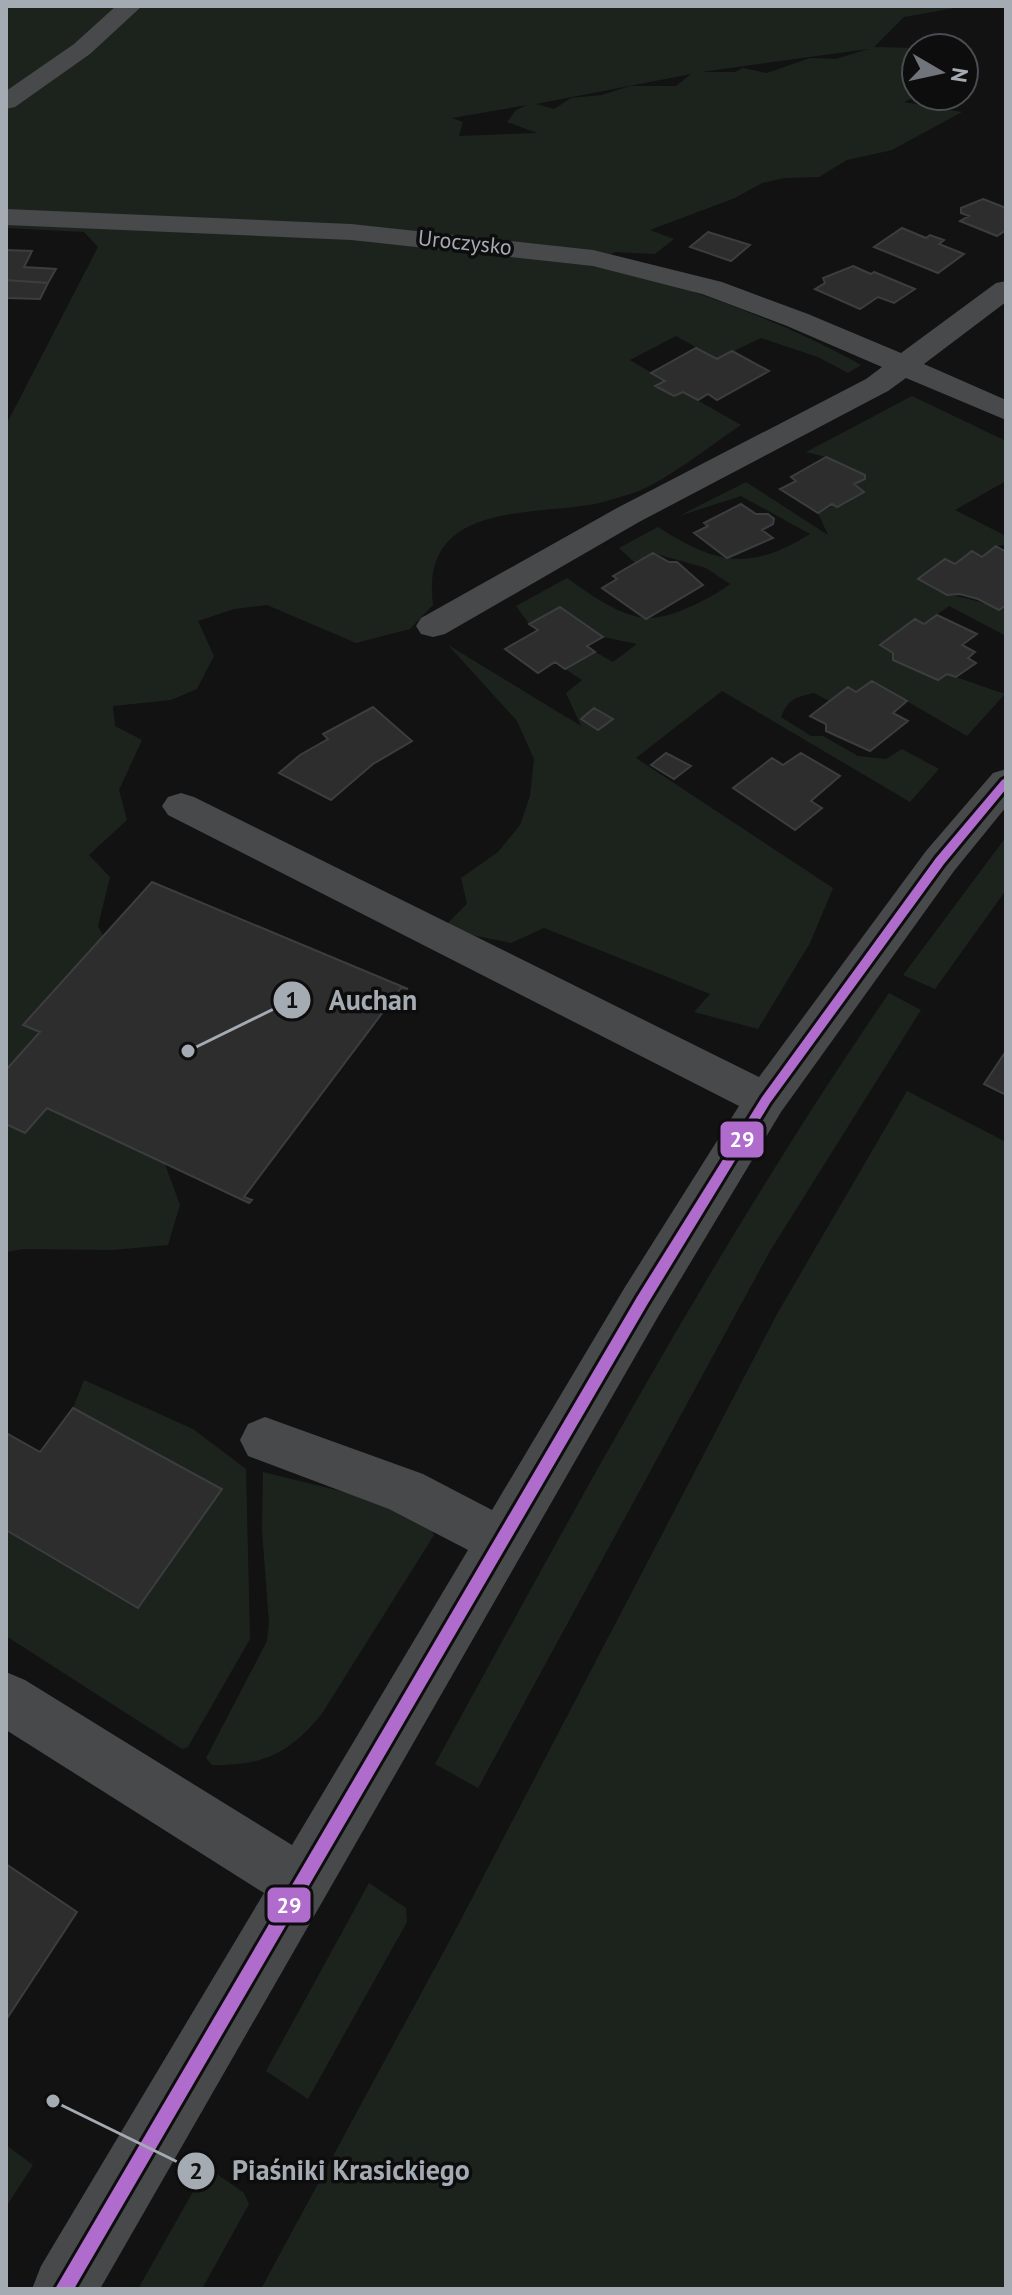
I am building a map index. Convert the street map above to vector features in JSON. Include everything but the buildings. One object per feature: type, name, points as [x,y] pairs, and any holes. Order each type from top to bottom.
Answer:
[{"type":"street","points":[[6,102],[82,49],[130,6]]},
{"type":"street","name":"Uroczysko","points":[[6,217],[194,223],[406,236],[600,259],[670,275],[729,295],[1006,411]]},
{"type":"street","points":[[433,626],[628,515],[877,385],[904,368],[1006,289]]},
{"type":"street","points":[[64,2289],[642,1301],[766,1100],[940,861],[1006,782]]},
{"type":"street","points":[[181,806],[766,1100]]},
{"type":"street","points":[[265,1440],[405,1491],[502,1541]]},
{"type":"street","points":[[6,1699],[301,1883]]},
{"type":"shaded area","points":[[6,6],[966,6],[904,17],[874,47],[900,48],[900,112],[962,112],[892,150],[847,160],[819,177],[785,178],[762,183],[735,198],[650,230],[674,239],[655,254],[615,252],[601,259],[766,319],[861,365],[848,373],[818,357],[761,338],[717,359],[676,336],[630,360],[665,381],[656,386],[674,396],[683,392],[741,425],[674,472],[636,492],[595,504],[510,514],[484,520],[461,531],[443,547],[433,572],[433,605],[410,629],[356,643],[267,605],[234,609],[198,621],[214,656],[197,689],[171,700],[113,706],[115,726],[142,740],[119,790],[127,820],[89,855],[110,877],[98,926],[118,965],[162,1156],[180,1205],[168,1245],[112,1250],[24,1249],[6,1252],[6,425],[98,247],[84,232],[6,228]],"holes":[[[868,49],[836,59],[810,58],[767,73],[743,68],[735,72],[701,72]],[[691,74],[676,86],[630,86],[602,95],[571,98],[554,109],[536,104]],[[527,105],[516,110],[507,122],[537,133],[459,136],[463,122],[452,118]]]},
{"type":"shaded area","points":[[912,396],[1006,441],[1006,481],[955,510],[1006,536],[1006,545],[996,546],[982,557],[972,551],[955,564],[945,559],[918,579],[948,595],[974,600],[999,610],[1006,605],[1006,636],[949,606],[924,624],[915,619],[881,645],[893,653],[894,660],[938,680],[947,674],[1005,694],[967,736],[872,681],[856,692],[847,687],[829,701],[814,693],[797,698],[787,706],[781,717],[811,736],[823,736],[858,756],[886,759],[902,749],[939,769],[910,802],[722,691],[636,758],[833,888],[810,943],[758,1029],[694,1012],[710,994],[544,928],[511,943],[442,929],[467,904],[461,878],[498,852],[520,825],[530,796],[534,759],[517,721],[448,645],[581,726],[566,693],[582,680],[565,669],[595,652],[613,662],[637,644],[603,637],[560,607],[529,624],[516,606],[567,578],[613,608],[644,618],[665,616],[712,596],[730,584],[706,568],[653,553],[635,563],[619,548],[658,527],[715,555],[733,559],[750,558],[769,554],[810,534],[741,496],[679,516],[746,482],[828,535],[818,513],[863,492],[854,484],[865,479],[865,475],[826,457],[806,452]]},
{"type":"shaded area","points":[[1006,837],[1006,890],[935,989],[903,975]]},
{"type":"shaded area","points":[[889,993],[921,1010],[770,1251],[478,1788],[435,1764],[597,1470],[709,1276],[827,1086]]},
{"type":"shaded area","points":[[907,1091],[1006,1142],[1006,2289],[261,2289],[456,1929],[777,1314]]},
{"type":"shaded area","points":[[84,1380],[193,1429],[246,1469],[250,1639],[188,1747],[182,1749],[6,1636],[6,1530],[138,1607],[73,1408]]},
{"type":"shaded area","points":[[263,1472],[373,1499],[430,1527],[434,1535],[321,1715],[309,1729],[285,1748],[260,1760],[212,1765],[206,1758],[267,1641],[269,1623],[262,1530]]},
{"type":"shaded area","points":[[369,1883],[406,1908],[407,1922],[308,2099],[266,2071]]},
{"type":"shaded area","points":[[6,2145],[33,2165],[6,2207]]},
{"type":"shaded area","points":[[207,2167],[244,2193],[249,2204],[202,2289],[138,2289]]},
{"type":"transit line","name":"29","points":[[64,2289],[642,1301],[766,1100],[940,861],[1006,782]]},
{"type":"place","name":"Auchan","points":[[188,1051]]},
{"type":"place","name":"Piaśniki Krasickiego","points":[[53,2101]]}]
